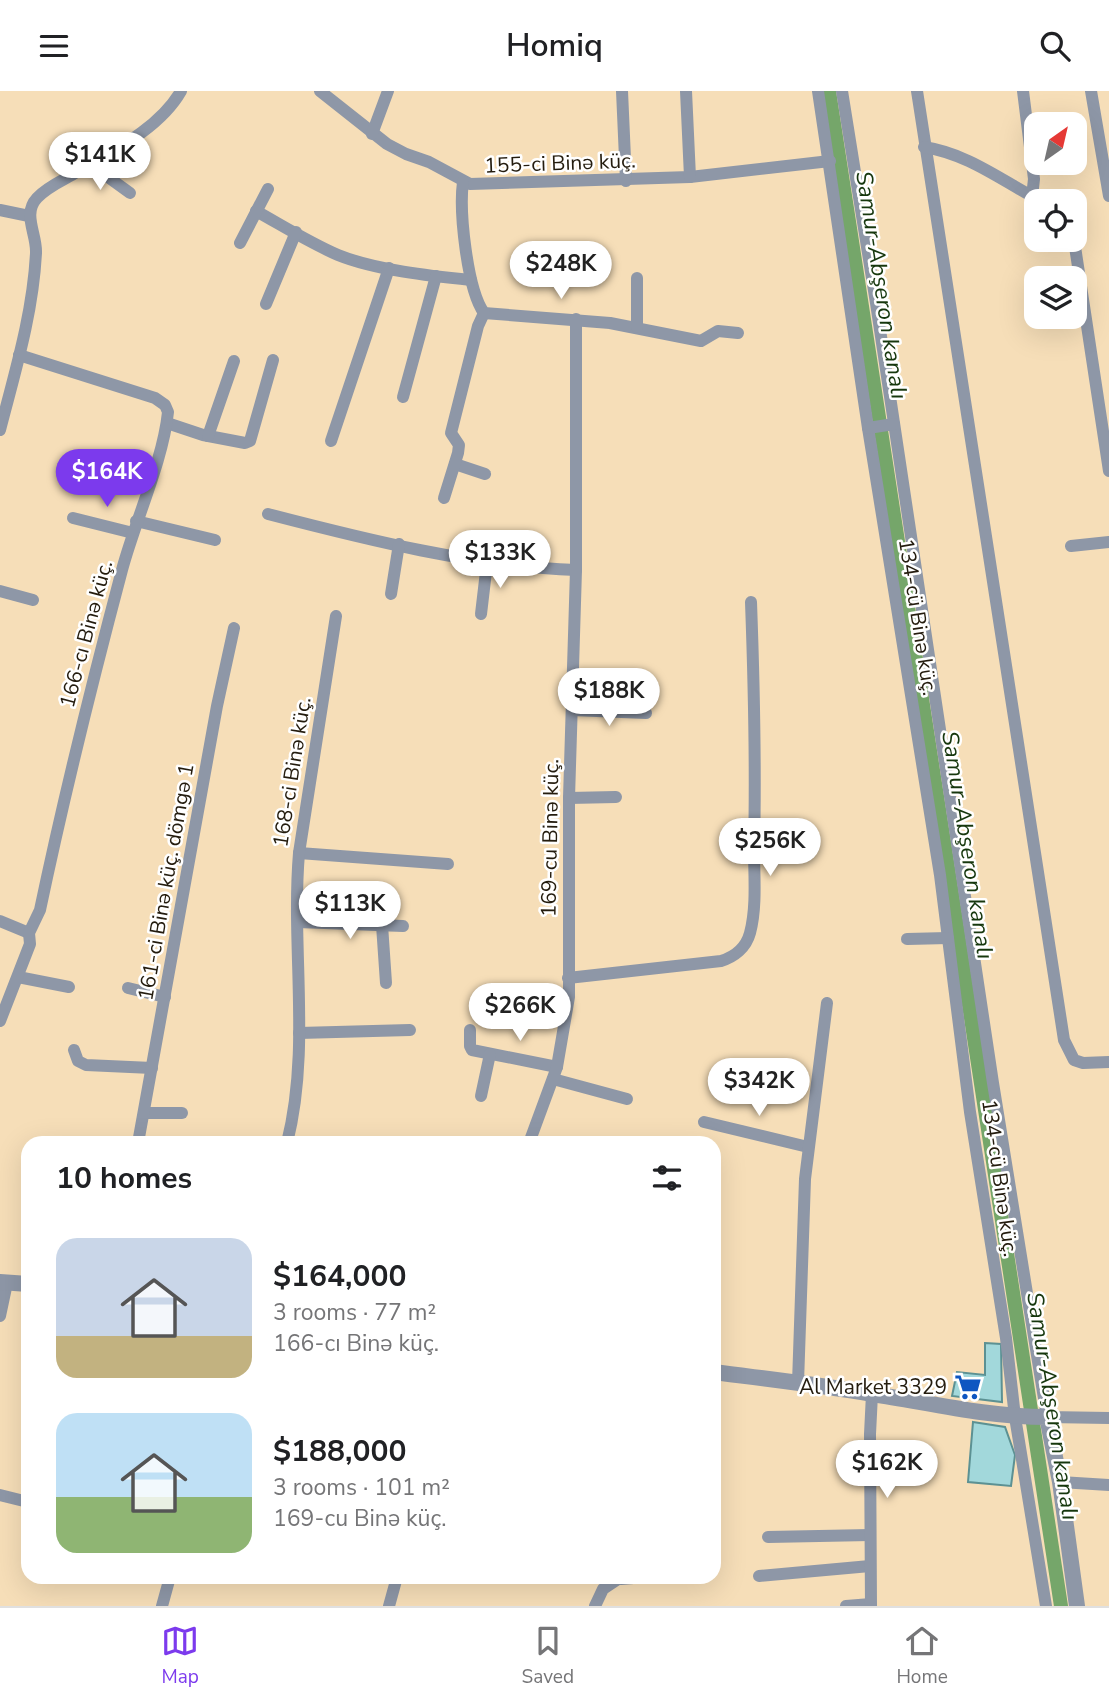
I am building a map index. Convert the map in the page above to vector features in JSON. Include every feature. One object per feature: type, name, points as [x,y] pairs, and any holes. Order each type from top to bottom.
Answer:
[{"type":"street","points":[[0,430],[28,317],[36,254],[34,230],[29,216],[31,207],[41,194],[150,125],[174,102],[181,91]]},
{"type":"street","name":"155-ci Binə küç.","points":[[320,91],[372,134],[406,154],[429,162],[463,182],[481,185],[690,177],[830,161]]},
{"type":"street","points":[[372,134],[388,91]]},
{"type":"street","points":[[622,91],[626,181]]},
{"type":"street","points":[[685,91],[690,177]]},
{"type":"street","name":"134-cü Binə küç.","points":[[818,91],[868,428],[940,875],[970,1112],[1046,1606]]},
{"type":"street","points":[[842,91],[993,1083],[1060,1482],[1077,1606]]},
{"type":"street","points":[[917,91],[1064,1040],[1074,1060],[1083,1063],[1109,1062]]},
{"type":"street","points":[[1023,91],[1036,189]]},
{"type":"street","points":[[1091,91],[1109,196]]},
{"type":"street","points":[[924,147],[961,156],[1024,192]]},
{"type":"street","points":[[90,164],[130,193]]},
{"type":"street","points":[[444,498],[459,445],[451,433],[478,326],[484,313],[471,281],[461,207],[463,182]]},
{"type":"street","points":[[240,243],[268,189]]},
{"type":"street","points":[[0,210],[29,216]]},
{"type":"street","points":[[256,211],[344,257],[436,277],[471,281]]},
{"type":"street","points":[[266,304],[296,232]]},
{"type":"street","points":[[1076,252],[1109,471]]},
{"type":"street","points":[[331,441],[389,268]]},
{"type":"street","points":[[404,397],[436,277]]},
{"type":"street","points":[[637,278],[637,327]]},
{"type":"street","points":[[484,313],[576,319],[637,327],[701,341],[718,331],[738,333]]},
{"type":"street","name":"169-cu Binə küç.","points":[[535,1136],[564,1032],[569,997],[569,798],[576,570],[576,319]]},
{"type":"street","points":[[19,355],[155,398],[165,405],[168,412],[167,423],[208,436],[245,443],[250,442],[273,360]]},
{"type":"street","points":[[208,436],[234,361]]},
{"type":"street","name":"166-cı Binə küç.","points":[[0,1021],[30,944],[29,933],[40,910],[78,737],[135,527],[167,423]]},
{"type":"street","points":[[868,428],[894,424]]},
{"type":"street","points":[[455,464],[485,474]]},
{"type":"street","points":[[268,514],[487,563],[576,570]]},
{"type":"street","points":[[73,518],[215,540]]},
{"type":"street","points":[[1072,546],[1109,542]]},
{"type":"street","points":[[391,594],[399,544]]},
{"type":"street","points":[[481,614],[487,563]]},
{"type":"street","points":[[0,591],[33,600]]},
{"type":"street","points":[[568,978],[721,961],[733,957],[750,933],[753,909],[756,764],[751,602]]},
{"type":"street","name":"168-ci Binə küç.","points":[[288,1136],[298,1091],[299,853],[336,617]]},
{"type":"street","name":"161-ci Binə küç. dömgə 1","points":[[139,1136],[217,706],[234,628]]},
{"type":"street","points":[[572,710],[646,713]]},
{"type":"street","points":[[569,798],[615,797]]},
{"type":"street","points":[[299,853],[448,864]]},
{"type":"street","points":[[0,921],[29,933]]},
{"type":"street","points":[[298,922],[403,926]]},
{"type":"street","points":[[382,925],[386,983]]},
{"type":"street","points":[[906,939],[948,938]]},
{"type":"street","points":[[18,977],[69,987]]},
{"type":"street","points":[[128,988],[165,997]]},
{"type":"street","points":[[798,1383],[800,1274],[808,1147],[827,1003]]},
{"type":"street","points":[[299,1033],[410,1030]]},
{"type":"street","points":[[470,1030],[472,1050],[554,1073],[627,1099]]},
{"type":"street","points":[[74,1050],[78,1061],[86,1065],[152,1068]]},
{"type":"street","points":[[481,1096],[490,1054]]},
{"type":"street","points":[[144,1113],[182,1113]]},
{"type":"street","points":[[704,1122],[808,1147]]},
{"type":"street","points":[[0,1316],[4,1282]]},
{"type":"street","points":[[721,1373],[1015,1417],[1109,1418]]},
{"type":"street","points":[[846,1606],[871,1605],[872,1394]]},
{"type":"street","points":[[1060,1482],[1109,1485]]},
{"type":"street","points":[[0,1495],[21,1500]]},
{"type":"street","points":[[768,1537],[870,1535]]},
{"type":"street","points":[[759,1576],[870,1566]]},
{"type":"street","points":[[162,1606],[168,1584]]},
{"type":"street","points":[[389,1606],[395,1584]]},
{"type":"street","points":[[595,1606],[603,1588],[610,1584]]},
{"type":"building","points":[[985,1343],[1001,1344],[1002,1402],[952,1396],[957,1372],[985,1375]]},
{"type":"building","points":[[973,1422],[1005,1427],[1015,1455],[1011,1486],[968,1482]]},
{"type":"waterway","name":"Samur-Abşeron kanalı","points":[[829,91],[1061,1606]]},
{"type":"place","name":"Al Market 3329","points":[[968,1387]]}]
